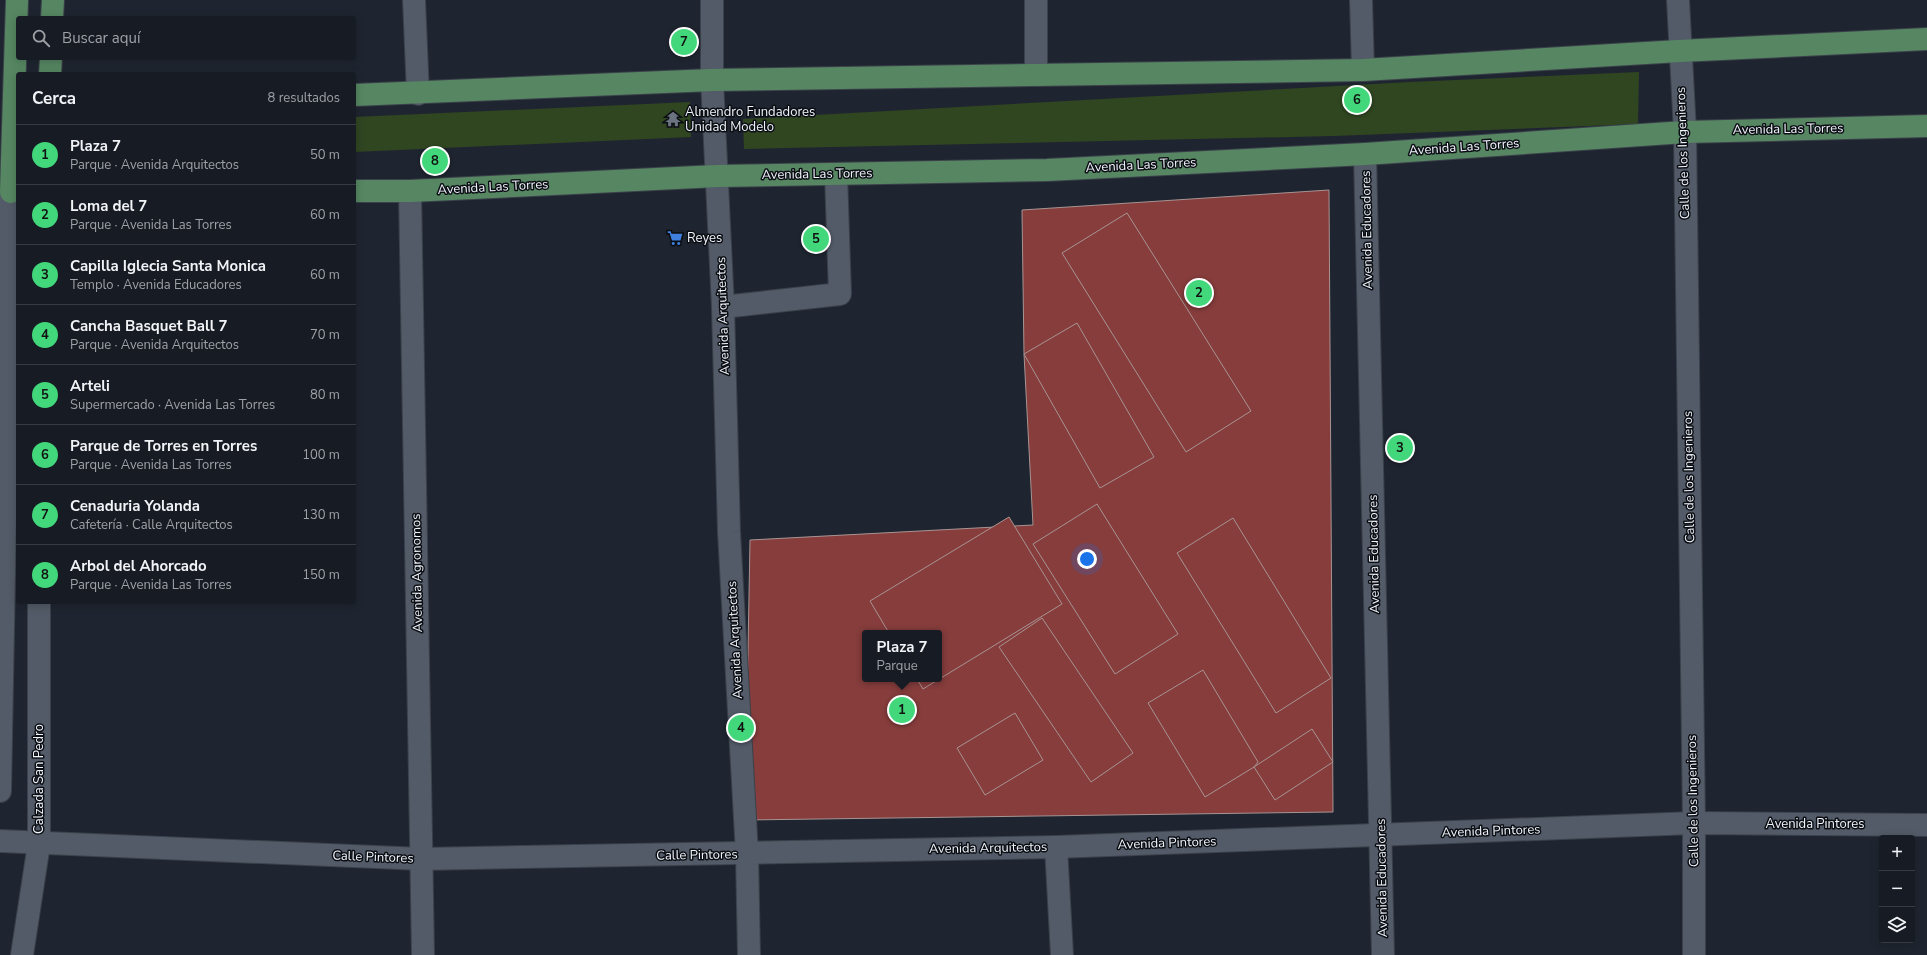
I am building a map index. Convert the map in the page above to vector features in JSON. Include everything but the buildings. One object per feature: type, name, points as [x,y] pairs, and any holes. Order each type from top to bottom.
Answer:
[{"type":"main road","points":[[16,16],[17,0]]},
{"type":"main road","points":[[52,16],[53,0]]},
{"type":"main road","points":[[7,194],[16,17]]},
{"type":"main road","points":[[356,96],[712,80],[1363,70],[1679,51],[1927,39]]},
{"type":"main road","points":[[50,72],[51,60]]},
{"type":"main road","name":"Avenida Las Torres","points":[[356,191],[410,191],[717,176],[1047,170],[1365,154],[1685,132],[1927,126]]},
{"type":"street","points":[[414,0],[418,94]]},
{"type":"street","name":"Avenida Arquitectos","points":[[712,0],[712,80],[723,307],[729,532],[747,854],[1056,847],[1062,955]]},
{"type":"street","points":[[1036,0],[1036,75]]},
{"type":"street","points":[[1361,0],[1363,70]]},
{"type":"street","name":"Calle de los Ingenieros","points":[[1678,0],[1679,51],[1685,132],[1694,823],[1694,955]]},
{"type":"street","name":"Avenida Educadores","points":[[1365,154],[1384,955]]},
{"type":"street","points":[[723,307],[840,294],[836,174]]},
{"type":"street","name":"Avenida Agronomos","points":[[410,191],[423,955]]},
{"type":"street","points":[[0,791],[7,194]]},
{"type":"street","name":"Calzada San Pedro","points":[[22,955],[39,844],[39,604]]},
{"type":"street","name":"Avenida Pintores","points":[[1056,847],[1694,823],[1927,825]]},
{"type":"street","name":"Calle Pintores","points":[[0,841],[39,844],[422,859],[747,854]]},
{"type":"street","points":[[747,854],[749,955]]},
{"type":"green space","points":[[1639,72],[1638,124],[1334,136],[744,149],[743,119],[1410,82]]},
{"type":"green space","points":[[690,102],[691,137],[356,152],[356,117]]},
{"type":"place","name":"Cenaduria Yolanda","points":[[684,42]]},
{"type":"place","name":"Parque de Torres en Torres","points":[[1357,100]]},
{"type":"place","name":"Almendro Fundadores Unidad Modelo","points":[[673,119]]},
{"type":"place","name":"Arbol del Ahorcado","points":[[435,161]]},
{"type":"place","name":"Reyes","points":[[675,238]]},
{"type":"place","name":"Arteli","points":[[816,239]]},
{"type":"place","name":"Loma del 7","points":[[1199,293]]},
{"type":"place","name":"Capilla Iglecia Santa Monica","points":[[1400,448]]},
{"type":"place","name":"Plaza 7","points":[[902,710]]},
{"type":"place","name":"Cancha Basquet Ball 7","points":[[741,728]]}]
